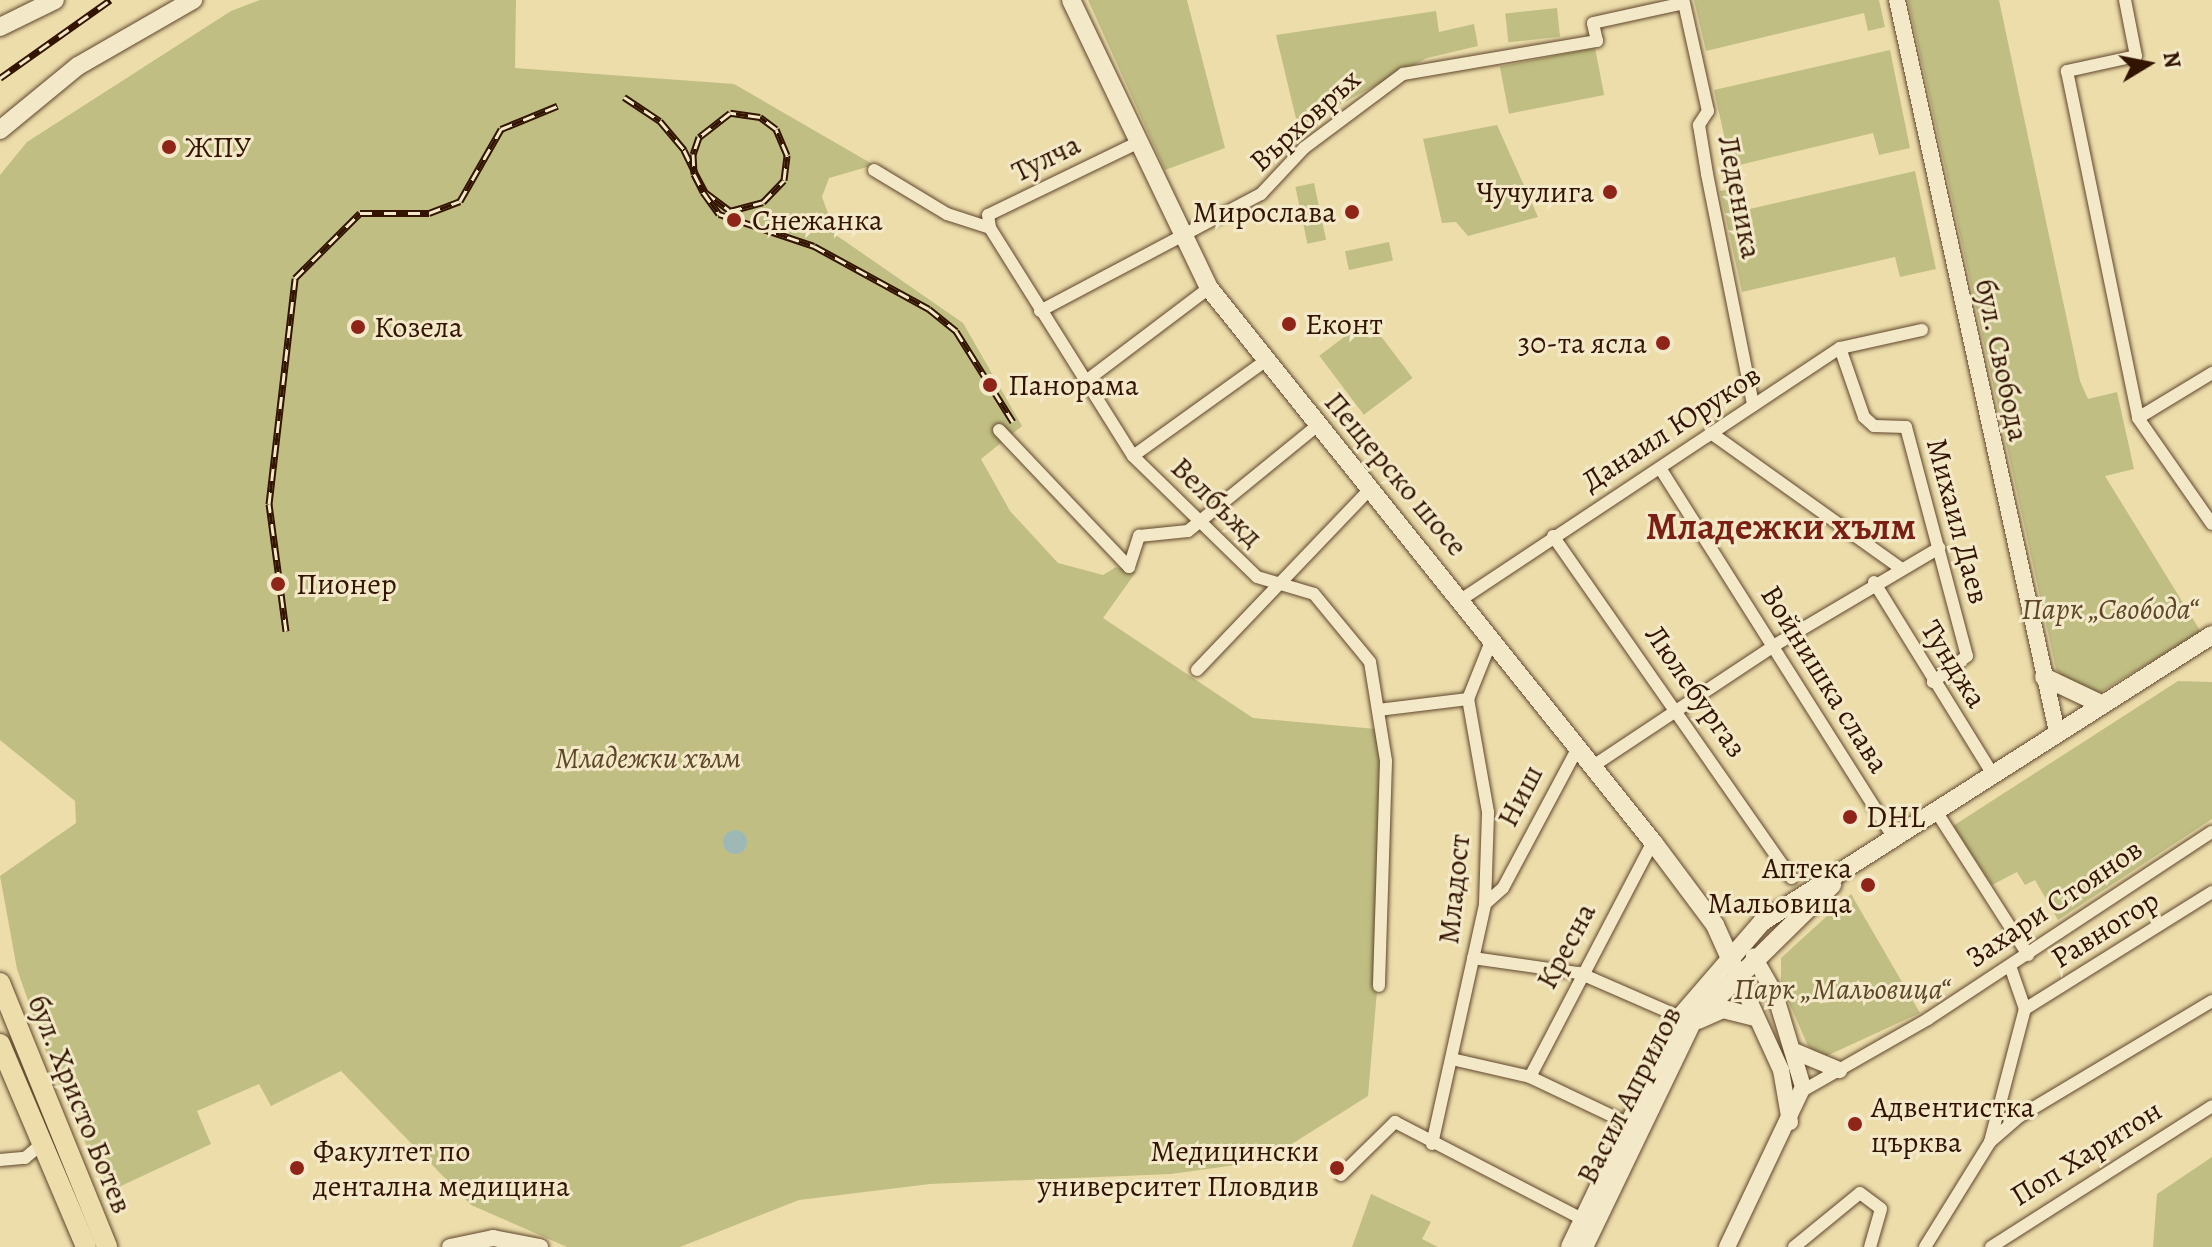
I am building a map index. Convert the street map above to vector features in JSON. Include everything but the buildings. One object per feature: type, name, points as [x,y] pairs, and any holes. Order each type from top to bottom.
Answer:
[{"type":"main road","points":[[0,12],[34,0]]},
{"type":"main road","points":[[0,27],[55,0]]},
{"type":"main road","points":[[0,130],[78,66],[193,0]]},
{"type":"main road","name":"Пещерско шосе","points":[[1071,0],[1209,288],[1265,361],[1462,599],[1576,751],[1653,842],[1734,948],[1737,974]]},
{"type":"main road","name":"Васил Априлов","points":[[1584,1247],[1686,1020],[1889,831],[1936,811],[2212,635]]},
{"type":"main road","points":[[2044,677],[2101,704]]},
{"type":"main road","name":"Васил Априлов","points":[[1570,1247],[1629,1124],[1686,1020],[1734,948],[1762,922],[1840,877]]},
{"type":"main road","points":[[1734,948],[1754,957]]},
{"type":"main road","name":"бул. Христо Ботев","points":[[0,983],[107,1247]]},
{"type":"main road","points":[[1686,1020],[1723,1009],[1754,1017]]},
{"type":"main road","name":"бул. Христо Ботев","points":[[0,1044],[86,1247]]},
{"type":"street","name":"бул. Свобода","points":[[1897,0],[2057,732]]},
{"type":"street","points":[[2125,0],[2136,56],[2067,71],[2138,418],[2212,524]]},
{"type":"street","name":"Върховръх","points":[[1183,239],[1261,194],[1304,148],[1403,74],[1597,41],[1593,23],[1684,3]]},
{"type":"street","name":"Леденика","points":[[1684,3],[1708,111],[1699,125],[1707,174],[1753,405]]},
{"type":"street","name":"Тулча","points":[[990,228],[988,215],[1137,143]]},
{"type":"street","points":[[874,170],[947,214],[990,228]]},
{"type":"street","name":"Велбъжд","points":[[990,228],[1082,384],[1133,456],[1197,522],[1257,577],[1281,579],[1314,594],[1370,662],[1378,710],[1389,854],[1379,986]]},
{"type":"street","points":[[1040,311],[1183,239]]},
{"type":"street","points":[[1082,384],[1209,288]]},
{"type":"street","name":"Данаил Юруков","points":[[1462,599],[1840,348],[1922,330]]},
{"type":"street","name":"Михаил Даев","points":[[1840,348],[1864,417],[1874,426],[1906,427],[1967,656],[1933,682]]},
{"type":"street","points":[[1133,456],[1265,361]]},
{"type":"street","points":[[2138,418],[2212,373]]},
{"type":"street","points":[[999,430],[1124,566],[1137,558],[1139,536],[1169,536],[1197,522],[1318,425]]},
{"type":"street","points":[[1711,433],[1899,567]]},
{"type":"street","name":"Войнишка слава","points":[[1660,468],[1775,645],[1889,831]]},
{"type":"street","points":[[1197,670],[1371,488]]},
{"type":"street","name":"Люлебургаз","points":[[1553,536],[1677,707],[1792,878]]},
{"type":"street","points":[[1590,768],[1677,707],[1874,582],[1939,548]]},
{"type":"street","name":"Тунджа","points":[[1874,582],[1992,773]]},
{"type":"street","points":[[1378,710],[1468,699],[1492,639]]},
{"type":"street","name":"Младост","points":[[1432,1144],[1456,1060],[1485,904],[1488,812],[1468,699]]},
{"type":"street","name":"Ниш","points":[[1485,904],[1503,888],[1576,751]]},
{"type":"street","points":[[1936,811],[2028,955]]},
{"type":"street","name":"Захари Стоянов","points":[[1802,1091],[2028,955],[2212,832]]},
{"type":"street","name":"Кресна","points":[[1530,1077],[1579,973],[1653,842]]},
{"type":"street","name":"Равногор","points":[[2025,1009],[2212,892]]},
{"type":"street","points":[[1727,1247],[1790,1123],[1802,1091],[1796,1052],[1754,957]]},
{"type":"street","points":[[1473,958],[1579,973],[1686,1020]]},
{"type":"street","points":[[1925,1247],[1990,1142],[2025,1009],[2010,966]]},
{"type":"street","points":[[1737,974],[1754,1017],[1781,1070],[1790,1123]]},
{"type":"street","points":[[1990,1142],[2020,1116],[2212,1001]]},
{"type":"street","points":[[1796,1052],[1839,1070]]},
{"type":"street","points":[[1456,1060],[1530,1077],[1629,1124]]},
{"type":"street","name":"Поп Харитон","points":[[1991,1247],[2212,1106]]},
{"type":"street","points":[[1341,1175],[1395,1122],[1432,1144],[1584,1220]]},
{"type":"street","points":[[0,1160],[25,1158],[43,1143]]},
{"type":"street","points":[[1794,1247],[1860,1193],[1881,1209],[1870,1247]]},
{"type":"street","points":[[450,1247],[493,1238],[540,1247]]},
{"type":"green space","name":"Младежки хълм","points":[[260,0],[516,0],[515,68],[734,84],[874,165],[829,178],[822,197],[836,235],[963,323],[1022,426],[981,459],[1010,511],[1058,563],[1103,575],[1116,567],[1136,572],[1103,618],[1253,718],[1387,730],[1388,863],[1368,1096],[1265,1161],[1171,1174],[930,1184],[799,1200],[680,1247],[567,1247],[471,1205],[341,1071],[271,1106],[259,1084],[197,1111],[211,1144],[108,1192],[54,1075],[17,969],[0,876],[76,823],[75,801],[0,740],[0,175],[27,142],[231,11]]},
{"type":"green space","points":[[1088,0],[1187,0],[1225,148],[1165,170]]},
{"type":"green space","points":[[1694,0],[1879,0],[1885,27],[1868,31],[1864,13],[1706,51]]},
{"type":"green space","name":"Парк „Свобода“","points":[[1908,0],[1999,0],[2080,381],[2088,399],[2117,392],[2134,469],[2105,476],[2201,632],[2097,694],[2072,688],[2056,669]]},
{"type":"green space","points":[[1557,8],[1560,37],[1508,42],[1505,13]]},
{"type":"green space","points":[[1436,11],[1439,32],[1474,24],[1478,46],[1427,58],[1298,127],[1276,35]]},
{"type":"green space","points":[[1595,48],[1604,95],[1509,114],[1500,67]]},
{"type":"green space","points":[[1890,50],[1910,148],[1879,155],[1873,133],[1731,167],[1714,90]]},
{"type":"green space","points":[[1497,125],[1538,217],[1468,236],[1456,222],[1442,223],[1423,139]]},
{"type":"green space","points":[[1915,171],[1936,269],[1900,277],[1895,257],[1742,292],[1720,191],[1735,188],[1741,211]]},
{"type":"green space","points":[[1314,183],[1326,240],[1307,244],[1295,187]]},
{"type":"green space","points":[[1389,242],[1393,261],[1349,270],[1345,251]]},
{"type":"green space","points":[[1368,319],[1413,378],[1364,415],[1319,356]]},
{"type":"green space","points":[[2178,681],[2212,682],[2212,819],[2058,920],[2035,880],[2025,885],[2017,872],[1992,885],[1953,826]]},
{"type":"green space","name":"Парк „Мальовица“","points":[[1851,894],[1920,1013],[1822,1058],[1808,1046],[1781,984],[1781,958]]},
{"type":"green space","points":[[2212,1157],[2212,1247],[2153,1247],[2157,1194]]},
{"type":"green space","points":[[1371,1194],[1431,1222],[1422,1239],[1438,1247],[1352,1247]]},
{"type":"water","points":[[735,830],[746,837],[747,842],[740,853],[735,854],[724,847],[723,842],[730,831]]},
{"type":"railway","points":[[0,78],[110,0]]},
{"type":"railway","points":[[624,97],[660,121],[684,150],[695,173],[705,192],[730,211],[763,202],[784,180],[787,155],[776,129],[760,117],[730,113],[699,137],[693,154],[694,174],[703,192],[719,214],[814,246],[929,309],[956,331],[1013,422]]},
{"type":"railway","points":[[286,631],[269,504],[295,278],[360,213],[429,213],[460,201],[501,129],[557,106]]},
{"type":"place","name":"ЖПУ","points":[[169,147]]},
{"type":"place","name":"Чучулига","points":[[1610,192]]},
{"type":"place","name":"Мирослава","points":[[1352,212]]},
{"type":"place","name":"Снежанка","points":[[734,220]]},
{"type":"place","name":"Еконт","points":[[1289,324]]},
{"type":"place","name":"Козела","points":[[358,327]]},
{"type":"place","name":"30-та ясла","points":[[1663,343]]},
{"type":"place","name":"Панорама","points":[[990,385]]},
{"type":"place","name":"Пионер","points":[[278,584]]},
{"type":"place","name":"DHL","points":[[1850,817]]},
{"type":"place","name":"Аптека Мальовица","points":[[1868,885]]},
{"type":"place","name":"Адвентистка църква","points":[[1855,1124]]},
{"type":"place","name":"Факултет по дентална медицина","points":[[297,1168]]},
{"type":"place","name":"Медицински университет Пловдив","points":[[1337,1168]]},
{"type":"district","name":"Младежки хълм","points":[[1781,527]]}]
